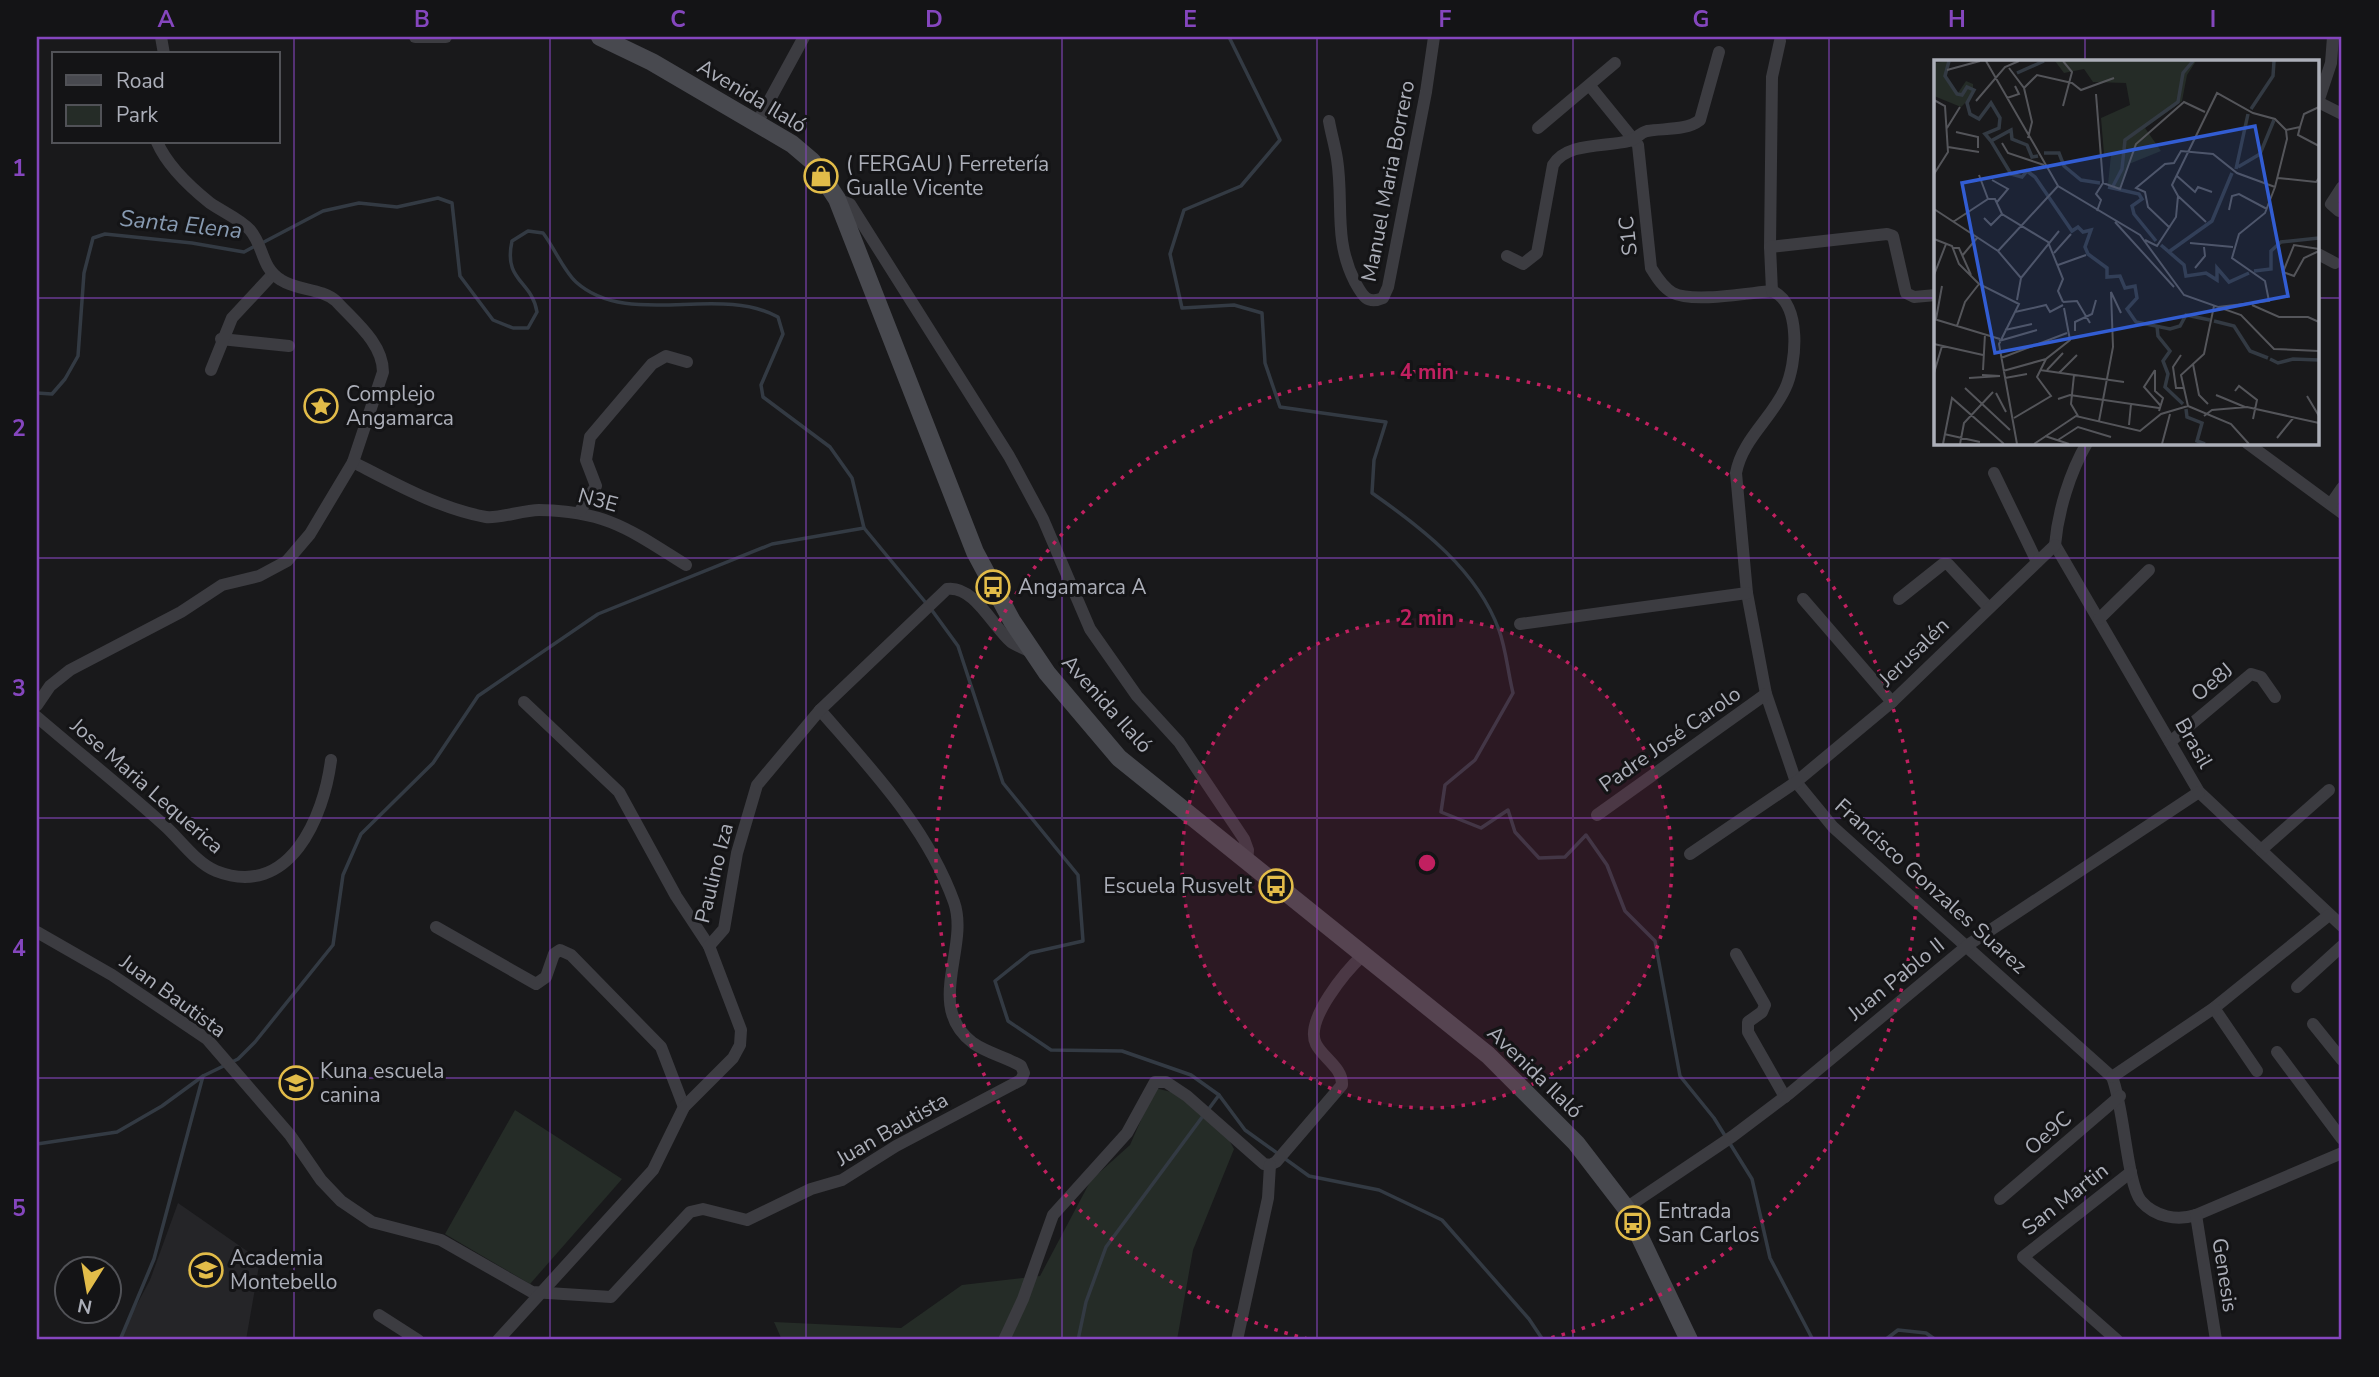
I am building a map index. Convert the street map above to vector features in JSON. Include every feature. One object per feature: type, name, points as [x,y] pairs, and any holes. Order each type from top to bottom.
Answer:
[{"type":"main road","name":"Avenida Ilaló","points":[[600,37],[652,62],[757,123],[792,144],[812,161],[837,199],[975,552],[1032,653],[1067,700],[1119,758],[1488,1055],[1576,1143],[1626,1209],[1689,1340]]},
{"type":"street","points":[[415,37],[446,37]]},
{"type":"street","points":[[757,123],[804,37]]},
{"type":"street","name":"Manuel Maria Borrero","points":[[1329,121],[1337,160],[1339,236],[1348,268],[1363,296],[1370,300],[1379,300],[1383,298],[1388,287],[1422,115],[1434,37]]},
{"type":"street","points":[[2320,87],[2331,63],[2333,37]]},
{"type":"street","points":[[1772,291],[1772,77],[1775,51],[1784,38]]},
{"type":"street","points":[[1507,256],[1523,264],[1537,253],[1553,164],[1560,155],[1636,139],[1642,132],[1692,125],[1700,120],[1719,52]]},
{"type":"street","points":[[1538,128],[1615,63]]},
{"type":"street","points":[[1590,86],[1636,139]]},
{"type":"street","points":[[2320,103],[2342,114]]},
{"type":"street","name":"S1C","points":[[1636,139],[1651,268],[1660,281],[1672,293],[1690,296],[1772,291]]},
{"type":"street","points":[[37,705],[50,686],[70,670],[181,612],[222,585],[259,576],[287,561],[310,534],[353,462],[382,380],[383,363],[372,341],[330,296],[295,287],[273,274],[253,233],[195,189],[167,159],[158,144]]},
{"type":"street","points":[[2339,211],[2331,204],[2342,187]]},
{"type":"street","points":[[837,199],[850,204],[1010,456],[1043,520],[1090,629],[1138,696],[1193,762],[1244,839],[1248,850],[1247,863]]},
{"type":"street","points":[[1770,247],[1888,234],[1893,236],[1906,293],[1914,297],[1934,295]]},
{"type":"street","points":[[2320,255],[2335,263]]},
{"type":"street","points":[[211,370],[221,339],[232,318],[273,274]]},
{"type":"street","name":"Francisco Gonzales Suarez","points":[[1772,291],[1780,295],[1792,310],[1793,353],[1786,387],[1739,458],[1736,473],[1748,593],[1766,694],[1796,782],[1833,827],[1968,945],[2112,1077],[2120,1096],[2131,1172],[2139,1199],[2151,1210],[2166,1217],[2184,1219],[2342,1153]]},
{"type":"street","points":[[221,339],[289,346]]},
{"type":"street","points":[[580,511],[596,485],[586,460],[590,437],[652,364],[666,356],[687,362]]},
{"type":"street","points":[[2055,545],[2077,461],[2086,444]]},
{"type":"street","points":[[2248,444],[2342,513]]},
{"type":"street","name":"N3E","points":[[353,462],[402,488],[489,518],[532,510],[580,511],[618,524],[686,565]]},
{"type":"street","points":[[1994,474],[2037,562]]},
{"type":"street","points":[[2330,504],[2342,488]]},
{"type":"street","name":"Jerusalén","points":[[1690,853],[1796,782],[1892,702],[2055,545]]},
{"type":"street","name":"Brasil","points":[[2055,545],[2199,792],[2341,924]]},
{"type":"street","points":[[1899,599],[1943,564],[1948,564],[1988,607]]},
{"type":"street","points":[[2099,620],[2149,570]]},
{"type":"street","name":"Paulino Iza","points":[[498,1340],[653,1170],[684,1107],[733,1058],[740,1045],[741,1030],[709,946],[724,929],[737,853],[757,785],[820,710],[947,589],[954,588],[967,594],[1012,642],[1032,653]]},
{"type":"street","points":[[1520,624],[1748,593]]},
{"type":"street","points":[[1803,599],[1892,702]]},
{"type":"street","name":"Oe8J","points":[[2171,742],[2251,674],[2261,677],[2275,697]]},
{"type":"street","name":"Padre José Carolo","points":[[1597,815],[1766,694]]},
{"type":"street","points":[[524,702],[620,792],[676,896],[709,946]]},
{"type":"street","name":"Juan Bautista","points":[[37,932],[112,975],[206,1039],[238,1072],[341,1201],[372,1222],[440,1240],[532,1292],[611,1297],[690,1212],[703,1209],[740,1220],[759,1216],[811,1189],[842,1180],[896,1146],[1021,1080],[1024,1073],[1021,1066],[974,1044],[961,1031],[947,985],[956,939],[955,904],[926,842],[886,785],[820,710]]},
{"type":"street","name":"Jose Maria Lequerica","points":[[37,717],[140,803],[211,869],[227,874],[255,874],[285,863],[301,846],[327,794],[331,760]]},
{"type":"street","points":[[2261,850],[2329,790]]},
{"type":"street","name":"Juan Pablo II","points":[[1626,1209],[1721,1145],[1785,1097],[1968,945],[2199,792]]},
{"type":"street","points":[[2112,1077],[2214,1008],[2329,915]]},
{"type":"street","points":[[436,927],[536,984],[546,977],[554,954],[560,950],[571,955],[661,1047],[684,1107]]},
{"type":"street","points":[[2297,988],[2342,946]]},
{"type":"street","points":[[1736,954],[1765,1005],[1762,1012],[1748,1022],[1748,1032],[1785,1097]]},
{"type":"street","points":[[1237,1340],[1273,1163],[1342,1085],[1339,1072],[1316,1045],[1314,1029],[1331,993],[1363,955]]},
{"type":"street","points":[[2214,1008],[2257,1071]]},
{"type":"street","points":[[2313,1024],[2342,1060]]},
{"type":"street","points":[[2277,1052],[2342,1139]]},
{"type":"street","points":[[1004,1340],[1023,1299],[1052,1215],[1127,1133],[1155,1082],[1166,1082],[1187,1096],[1273,1163]]},
{"type":"street","name":"Oe9C","points":[[2000,1199],[2120,1096]]},
{"type":"street","name":"San Martin","points":[[2117,1340],[2023,1256],[2131,1172]]},
{"type":"street","name":"Genesis","points":[[2196,1215],[2216,1340]]},
{"type":"street","points":[[379,1315],[418,1340]]},
{"type":"shaded area","name":"Academia Montebello","points":[[178,1203],[260,1260],[246,1340],[118,1340],[150,1280]]},
{"type":"green space","points":[[1155,1088],[1183,1096],[1204,1107],[1219,1124],[1234,1149],[1193,1250],[1177,1340],[782,1340],[774,1322],[901,1328],[962,1285],[1040,1276],[1091,1180],[1130,1145]]},
{"type":"green space","points":[[515,1110],[622,1179],[530,1284],[445,1234]]},
{"type":"waterway","points":[[1229,37],[1280,140],[1241,186],[1184,210],[1170,254],[1182,308],[1234,305],[1262,313],[1265,363],[1280,407],[1386,422],[1374,460],[1372,493],[1446,552],[1477,588],[1499,630],[1513,693],[1475,760],[1445,785],[1441,812],[1481,828],[1508,810],[1515,832],[1539,858],[1565,857],[1586,835],[1607,865],[1625,911],[1655,941],[1680,1076],[1714,1118],[1752,1179],[1770,1258],[1813,1340]]},
{"type":"waterway","name":"Santa Elena","points":[[262,243],[323,211],[359,203],[397,207],[438,198],[452,203],[460,276],[493,320],[513,328],[528,328],[537,312],[530,293],[511,265],[512,241],[528,231],[543,233],[571,277],[597,296],[621,303],[647,305],[728,304],[754,308],[778,317],[783,334],[761,385],[763,397],[830,447],[852,478],[864,528],[926,603]]},
{"type":"waterway","name":"Santa Elena","points":[[37,393],[52,394],[65,379],[78,356],[84,273],[93,238],[105,234],[192,243],[244,252],[255,246]]},
{"type":"waterway","points":[[120,1340],[154,1259],[203,1076],[238,1059],[255,1042],[333,945],[343,875],[361,834],[433,763],[478,696],[598,614],[772,544],[864,528]]},
{"type":"waterway","points":[[931,609],[958,646],[1003,783],[1078,875],[1083,941],[1030,953],[995,981],[1008,1021],[1051,1050],[1122,1051],[1191,1075],[1219,1095],[1245,1130],[1309,1176],[1379,1190],[1442,1220],[1529,1319],[1543,1340]]},
{"type":"waterway","points":[[37,1144],[117,1132],[162,1106],[203,1076]]},
{"type":"waterway","points":[[1208,1110],[1219,1095]]},
{"type":"waterway","points":[[1078,1340],[1086,1302],[1106,1247],[1203,1116]]},
{"type":"waterway","points":[[1885,1340],[1898,1330],[1926,1333],[1936,1340]]},
{"type":"place","name":"( FERGAU ) Ferretería Gualle Vicente","points":[[821,176]]},
{"type":"place","name":"Complejo Angamarca","points":[[321,406]]},
{"type":"place","name":"Angamarca A","points":[[993,587]]},
{"type":"place","name":"Escuela Rusvelt","points":[[1276,886]]},
{"type":"place","name":"Kuna escuela canina","points":[[296,1083]]},
{"type":"place","name":"Entrada San Carlos","points":[[1633,1223]]},
{"type":"place","name":"Academia Montebello","points":[[206,1270]]}]
